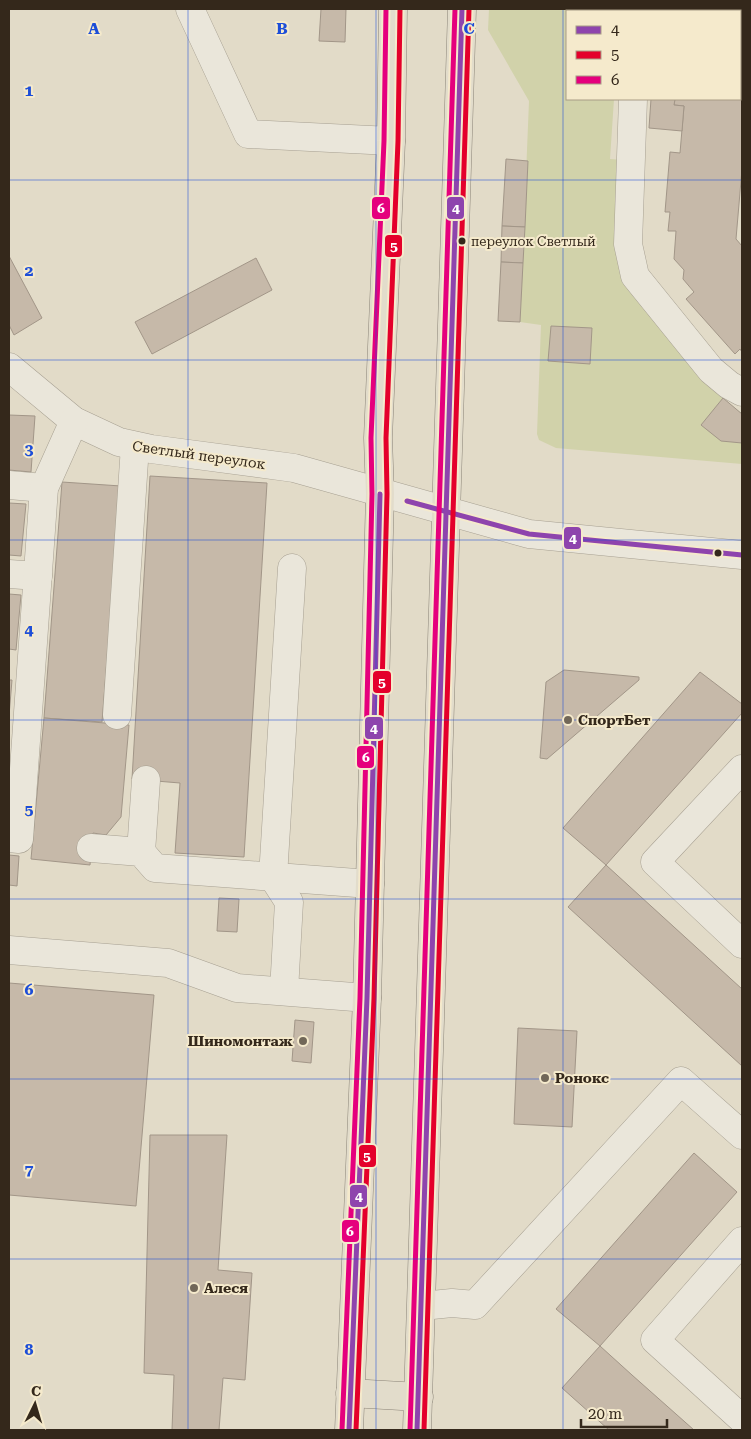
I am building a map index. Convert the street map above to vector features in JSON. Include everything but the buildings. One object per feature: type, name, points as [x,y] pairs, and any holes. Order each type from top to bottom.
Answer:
[{"type":"main road","points":[[349,1430],[367,998],[380,494],[378,438],[391,141],[393,9]]},
{"type":"main road","points":[[418,1430],[462,9]]},
{"type":"main road","points":[[350,1393],[419,1397]]},
{"type":"street","points":[[190,9],[248,134],[391,141]]},
{"type":"street","points":[[633,100],[628,244],[635,276],[711,370],[729,385],[742,392]]},
{"type":"street","name":"Светлый переулок","points":[[9,367],[74,421],[119,442],[135,446],[294,468],[380,494],[529,534],[742,555]]},
{"type":"street","points":[[9,388],[46,399]]},
{"type":"street","points":[[9,838],[19,839],[17,751],[20,664],[38,576],[44,488],[74,421]]},
{"type":"street","points":[[116,715],[135,446]]},
{"type":"street","points":[[9,485],[44,488]]},
{"type":"street","points":[[284,991],[289,902],[273,876],[292,568]]},
{"type":"street","points":[[9,574],[38,576]]},
{"type":"street","points":[[742,769],[655,862],[742,944]]},
{"type":"street","points":[[141,852],[146,780]]},
{"type":"street","points":[[91,848],[141,852],[155,868],[370,884]]},
{"type":"street","points":[[9,950],[168,963],[237,988],[367,998]]},
{"type":"street","points":[[422,1306],[452,1303],[475,1305],[681,1081],[742,1135]]},
{"type":"street","points":[[742,1241],[655,1340],[742,1419]]},
{"type":"green space","points":[[489,9],[621,9],[566,10],[566,100],[614,100],[610,159],[623,160],[625,271],[723,398],[742,414],[742,464],[556,448],[539,440],[537,434],[541,325],[520,322],[529,101],[488,30]]},
{"type":"transit line","name":"6","points":[[342,1430],[360,998],[372,494],[371,438],[384,141],[386,9]]},
{"type":"transit line","name":"5","points":[[356,1430],[374,998],[387,494],[386,438],[398,141],[400,9]]},
{"type":"transit line","name":"6","points":[[410,1430],[455,9]]},
{"type":"transit line","name":"4","points":[[417,1430],[462,9]]},
{"type":"transit line","name":"5","points":[[424,1430],[469,9]]},
{"type":"transit line","name":"4","points":[[349,1430],[367,998],[380,494]]},
{"type":"transit line","name":"4","points":[[407,501],[529,534],[742,555]]},
{"type":"place","name":"переулок Светлый","points":[[462,241]]},
{"type":"place","name":"СпортБет","points":[[568,720]]},
{"type":"place","name":"Шиномонтаж","points":[[303,1041]]},
{"type":"place","name":"Ронокс","points":[[545,1078]]},
{"type":"place","name":"Алеся","points":[[194,1288]]}]
